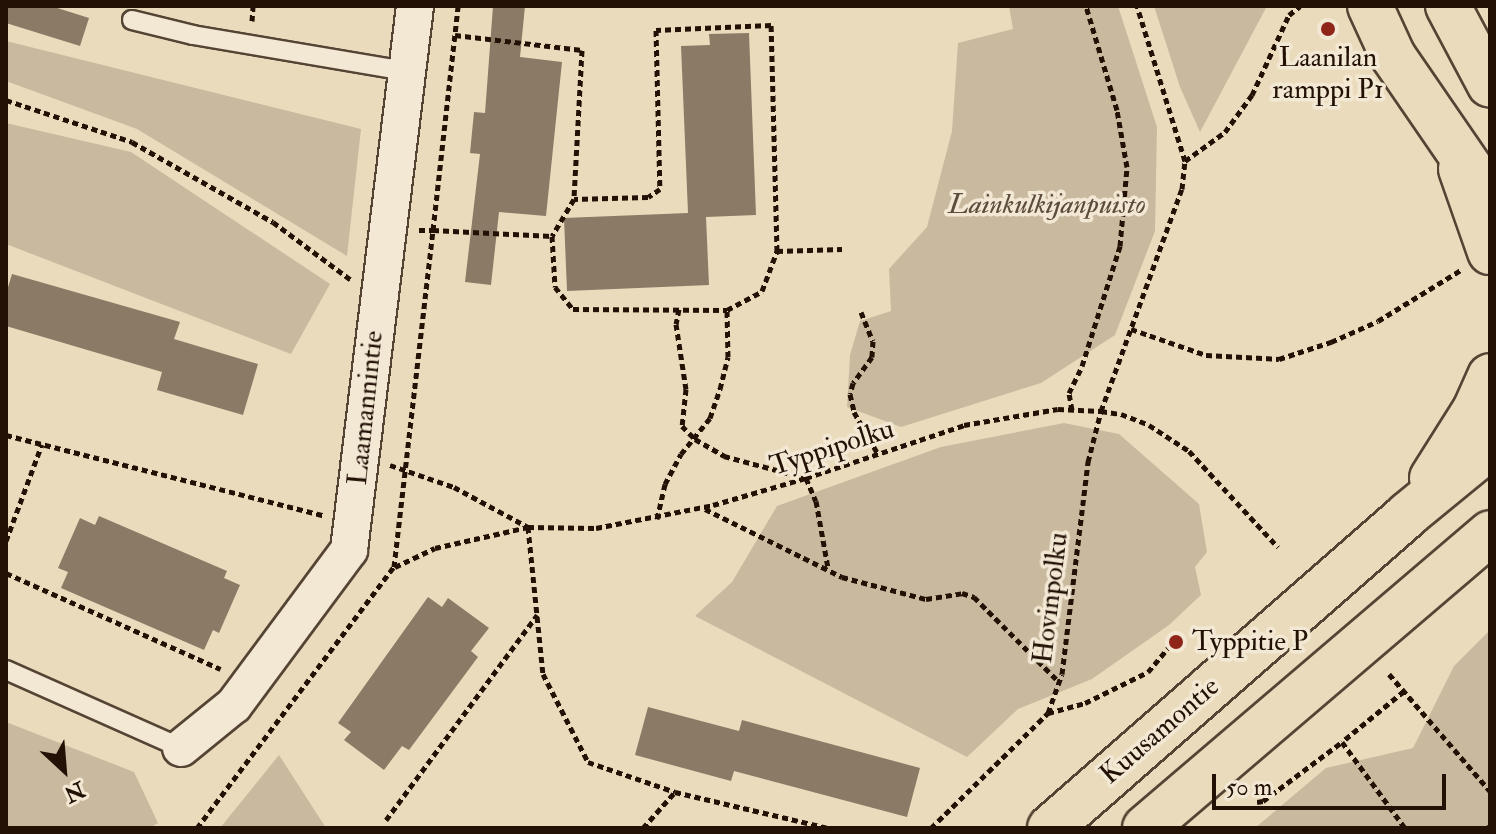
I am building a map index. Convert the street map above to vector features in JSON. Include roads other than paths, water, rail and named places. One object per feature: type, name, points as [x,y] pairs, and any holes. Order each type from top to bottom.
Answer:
[{"type":"highway","points":[[1370,6],[1393,56],[1490,197]]},
{"type":"highway","points":[[1448,6],[1490,85]]},
{"type":"highway","points":[[1454,148],[1478,260]]},
{"type":"highway","points":[[1407,515],[1456,443],[1490,376]]},
{"type":"highway","name":"Kuusamontie","points":[[1050,828],[1407,515],[1490,447]]},
{"type":"highway","points":[[1145,828],[1490,533]]},
{"type":"street","name":"Laamannintie","points":[[181,748],[234,705],[349,550],[362,457],[385,230],[415,6]]},
{"type":"lane","points":[[132,20],[193,35],[406,71]]},
{"type":"lane","points":[[6,670],[181,748]]},
{"type":"place","name":"Laanilan ramppi P1","points":[[1328,29]]},
{"type":"place","name":"Typpitie P","points":[[1176,642]]},
{"type":"park label","name":"Lainkulkijanpuisto","points":[[1047,205]]}]
